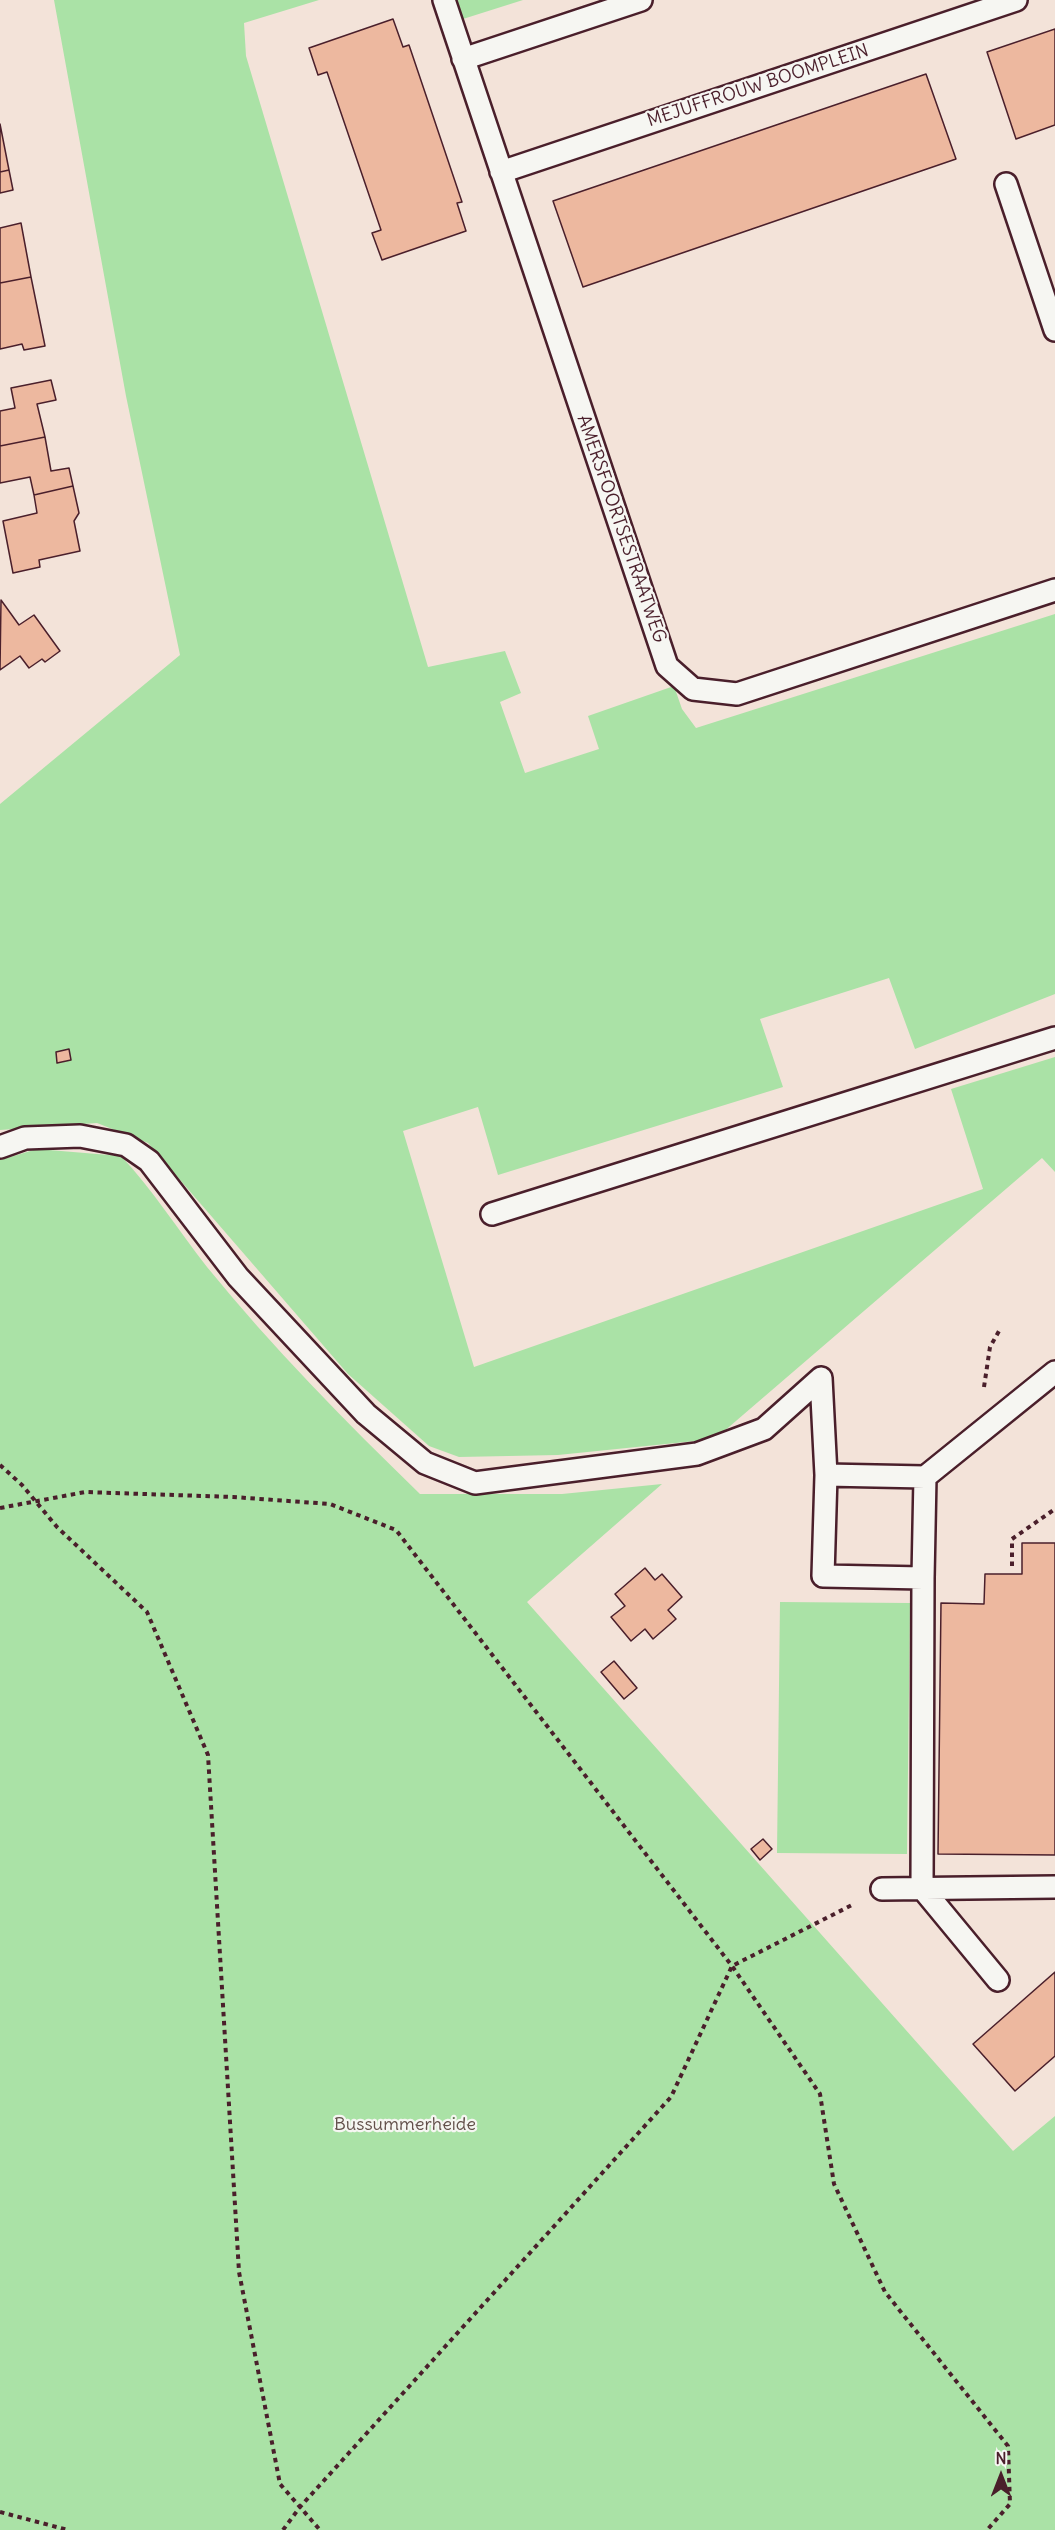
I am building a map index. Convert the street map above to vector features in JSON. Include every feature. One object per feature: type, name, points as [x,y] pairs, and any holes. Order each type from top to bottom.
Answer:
[{"type":"lane","name":"AMERSFOORTSESTRAATWEG","points":[[444,0],[667,666],[693,689],[737,694],[1055,590]]},
{"type":"lane","points":[[463,59],[641,0]]},
{"type":"lane","name":"MEJUFFROUW BOOMPLEIN","points":[[501,172],[1016,0]]},
{"type":"lane","points":[[1006,184],[1055,330]]},
{"type":"lane","points":[[492,1214],[1055,1038]]},
{"type":"lane","points":[[0,1146],[25,1138],[80,1136],[126,1145],[149,1161],[238,1277],[366,1414],[425,1463],[475,1483],[697,1454],[764,1429],[821,1378],[826,1475],[823,1576],[923,1578]]},
{"type":"lane","points":[[826,1475],[925,1477],[1055,1372]]},
{"type":"lane","points":[[925,1477],[922,1888],[998,1980]]},
{"type":"lane","points":[[882,1889],[1055,1887]]},
{"type":"path","points":[[978,1434],[990,1347],[999,1331]]},
{"type":"path","points":[[0,1465],[57,1527],[147,1612],[208,1755],[238,2272],[280,2484],[320,2530]]},
{"type":"path","points":[[0,1508],[85,1492],[233,1497],[330,1504],[396,1530],[732,1966],[820,2094],[834,2184],[885,2292],[1008,2446],[1010,2504],[987,2530]]},
{"type":"path","points":[[1012,1566],[1012,1539],[1055,1509]]},
{"type":"path","points":[[283,2530],[300,2507],[671,2097],[732,1966],[882,1889]]},
{"type":"path","points":[[0,2512],[68,2530]]},
{"type":"green space","points":[[54,0],[319,0],[244,23],[246,56],[428,667],[505,651],[521,693],[500,702],[525,773],[599,749],[588,716],[674,686],[682,709],[696,728],[1055,614],[1055,994],[915,1049],[889,978],[760,1019],[783,1087],[498,1175],[478,1107],[403,1131],[474,1367],[983,1189],[951,1089],[1055,1057],[1055,1172],[1042,1158],[715,1439],[558,1455],[459,1457],[429,1446],[348,1374],[148,1143],[97,1123],[0,1130],[0,804],[180,655],[126,396]]},
{"type":"green space","points":[[435,0],[523,0],[444,25]]},
{"type":"green space","name":"Bussummerheide","points":[[37,1149],[121,1156],[155,1196],[207,1267],[258,1326],[337,1411],[420,1494],[562,1494],[662,1484],[527,1602],[1013,2151],[1055,2116],[1055,2530],[0,2530],[0,1160]]},
{"type":"green space","points":[[780,1602],[910,1603],[907,1854],[777,1853]]},
{"type":"building","points":[[393,19],[403,47],[409,45],[462,202],[457,203],[466,231],[382,260],[372,233],[381,230],[327,72],[318,75],[309,48]]},
{"type":"building","points":[[1055,29],[1055,125],[1016,139],[987,52]]},
{"type":"building","points":[[926,74],[956,159],[583,287],[553,201]]},
{"type":"building","points":[[0,124],[9,170],[0,172]]},
{"type":"building","points":[[9,170],[13,190],[0,193],[0,172]]},
{"type":"building","points":[[21,223],[31,277],[0,283],[0,228]]},
{"type":"building","points":[[31,277],[45,346],[24,350],[22,344],[0,349],[0,283]]},
{"type":"building","points":[[51,380],[56,400],[37,404],[45,437],[0,446],[0,411],[15,408],[11,388]]},
{"type":"building","points":[[45,437],[51,471],[69,468],[73,486],[34,495],[30,477],[0,483],[0,446]]},
{"type":"building","points":[[73,486],[79,513],[74,521],[80,551],[39,560],[40,567],[13,573],[3,521],[37,513],[34,495]]},
{"type":"building","points":[[1,600],[19,625],[34,615],[60,651],[45,662],[42,659],[29,668],[20,656],[0,670]]},
{"type":"building","points":[[69,1049],[71,1060],[57,1063],[56,1052]]},
{"type":"building","points":[[1022,1543],[1055,1543],[1055,1855],[938,1854],[941,1603],[984,1604],[985,1574],[1022,1574]]},
{"type":"building","points":[[645,1568],[655,1580],[662,1574],[682,1597],[668,1610],[676,1619],[653,1639],[645,1629],[631,1641],[611,1617],[625,1606],[615,1594]]},
{"type":"building","points":[[614,1661],[637,1688],[624,1699],[601,1672]]},
{"type":"building","points":[[763,1839],[772,1849],[760,1860],[751,1849]]},
{"type":"building","points":[[1055,1972],[1055,2056],[1015,2091],[973,2044]]}]
